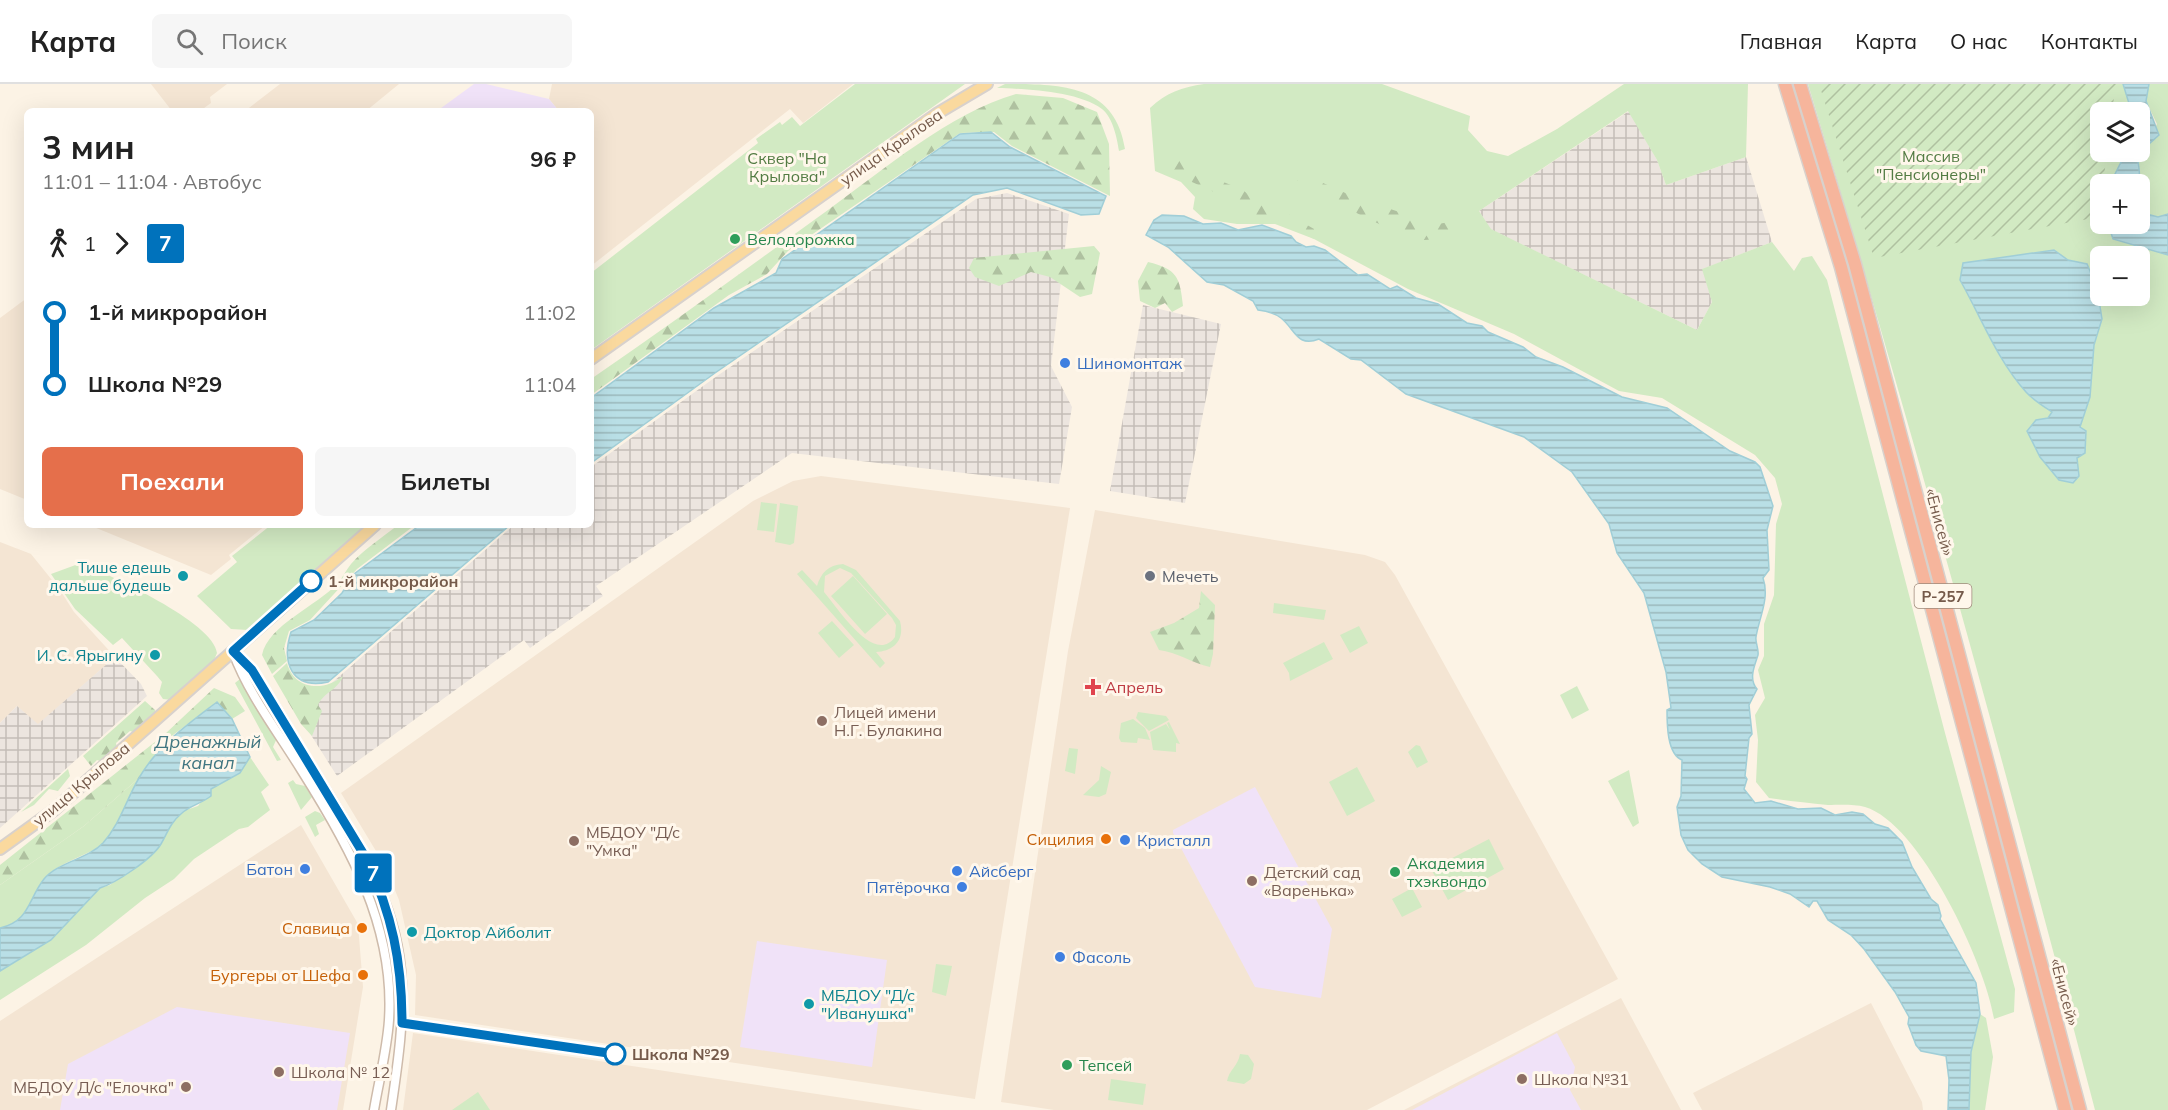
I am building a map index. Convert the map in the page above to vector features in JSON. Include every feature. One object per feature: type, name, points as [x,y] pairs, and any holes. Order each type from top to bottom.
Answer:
[{"type":"highway","name":"«Енисей»","points":[[1785,84],[1844,278],[2065,1110]]},
{"type":"highway","name":"«Енисей»","points":[[1800,84],[1855,264],[2080,1110]]},
{"type":"main road","points":[[938,113],[973,84]]},
{"type":"main road","name":"улица Крылова","points":[[594,357],[938,113],[987,84]]},
{"type":"main road","name":"улица Крылова","points":[[0,849],[54,810],[372,528]]},
{"type":"street","points":[[233,651],[242,676],[320,800],[356,863],[372,900],[389,974],[389,1021],[374,1110]]},
{"type":"street","points":[[233,651],[252,670],[328,794],[366,858],[386,906],[401,968],[402,1003],[401,1047],[391,1110]]},
{"type":"shaded area","points":[[151,84],[227,84],[210,97],[211,103],[204,108],[170,108]]},
{"type":"shaded area","points":[[280,84],[399,84],[370,108],[249,108]]},
{"type":"shaded area","points":[[474,84],[486,84],[549,99],[556,108],[441,108]]},
{"type":"shaded area","points":[[552,84],[853,84],[803,123],[790,109],[594,264],[594,108],[556,108],[549,99]]},
{"type":"shaded area","points":[[1629,111],[1657,160],[1666,185],[1746,157],[1772,242],[1703,269],[1712,302],[1697,330],[1490,229],[1479,211]]},
{"type":"shaded area","points":[[1007,193],[1069,214],[1051,366],[1072,407],[1059,484],[792,453],[596,586],[603,596],[530,648],[524,640],[337,776],[297,713],[511,528],[594,528],[594,465],[717,376],[976,199]]},
{"type":"shaded area","points":[[24,300],[24,499],[0,489],[0,318]]},
{"type":"shaded area","points":[[1143,305],[1221,324],[1185,503],[1110,491]]},
{"type":"shaded area","points":[[821,476],[1070,508],[975,1099],[415,1015],[416,975],[399,900],[385,866],[341,793],[753,501],[793,481]]},
{"type":"shaded area","points":[[1095,510],[1365,555],[1385,562],[1395,575],[1618,979],[1367,1110],[1054,1110],[1001,1102],[1068,651]]},
{"type":"shaded area","points":[[96,528],[262,528],[229,555],[231,559],[211,575]]},
{"type":"shaded area","points":[[0,542],[31,554],[60,590],[74,612],[115,657],[38,725],[17,706],[0,723]]},
{"type":"shaded area","points":[[115,657],[141,684],[147,696],[0,828],[0,723],[17,706],[38,724]]},
{"type":"shaded area","name":"Детский сад «Варенька»","points":[[1255,787],[1332,929],[1321,998],[1255,987],[1173,833],[1173,830]]},
{"type":"shaded area","points":[[301,825],[358,924],[363,987],[343,1110],[0,1110],[0,1021]]},
{"type":"shaded area","points":[[757,941],[887,960],[872,1067],[740,1047]]},
{"type":"shaded area","points":[[1621,998],[1681,1110],[1404,1110]]},
{"type":"shaded area","points":[[1871,1003],[1922,1102],[1923,1110],[1702,1110],[1693,1093]]},
{"type":"shaded area","points":[[177,1007],[350,1033],[337,1110],[60,1110],[68,1064]]},
{"type":"shaded area","points":[[413,1033],[923,1110],[403,1110]]},
{"type":"shaded area","name":"Школа №31","points":[[1557,1033],[1575,1067],[1570,1090],[1581,1110],[1412,1110]]},
{"type":"green space","name":"Сквер \"На Крылова\"","points":[[855,84],[965,84],[594,348],[594,271],[758,143],[756,139],[780,122],[782,125],[792,117],[800,126]]},
{"type":"green space","points":[[1005,84],[1065,87],[1097,100],[1110,111],[1119,128],[1125,149],[1119,151],[1112,123],[1102,109],[1092,103],[1051,92],[997,88]]},
{"type":"green space","points":[[1204,84],[1382,84],[1470,116],[1468,130],[1487,151],[1508,156],[1557,129],[1624,84],[1748,84],[1746,157],[1666,185],[1657,160],[1628,111],[1479,211],[1491,229],[1697,330],[1712,302],[1702,269],[1772,242],[1794,271],[1802,258],[1812,256],[1827,280],[1945,733],[2015,989],[2014,1012],[1994,1019],[1978,965],[1947,899],[1928,867],[1907,839],[1886,818],[1861,806],[1828,805],[1769,798],[1756,782],[1758,740],[1755,715],[1765,698],[1758,670],[1764,656],[1764,624],[1774,595],[1776,524],[1782,504],[1775,478],[1755,455],[1662,398],[1619,391],[1514,334],[1408,289],[1314,239],[1275,224],[1237,224],[1204,219],[1193,209],[1195,197],[1181,182],[1155,171],[1150,108],[1162,98],[1175,92]]},
{"type":"green space","points":[[1808,84],[2123,84],[2129,102],[2090,102],[2090,162],[2121,162],[2115,174],[2090,174],[2090,234],[2112,234],[2114,239],[2138,246],[2090,246],[2090,306],[2150,306],[2150,250],[2168,255],[2168,1110],[2095,1110],[2027,852],[1884,339]]},
{"type":"green space","name":"Массив \"Пенсионеры\"","points":[[1819,84],[2116,84],[2113,102],[2090,102],[2090,162],[2106,162],[2104,174],[2090,174],[2090,219],[1874,258]]},
{"type":"green space","points":[[2149,84],[2168,84],[2168,214],[2158,217],[2150,215],[2150,174],[2138,174],[2138,162],[2150,162],[2150,138],[2157,124],[2150,109],[2150,102],[2146,101]]},
{"type":"green space","points":[[1016,94],[1063,98],[1097,112],[1109,144],[1110,196],[1012,146],[994,132],[960,133],[788,251],[767,274],[729,295],[594,393],[594,377],[918,144],[991,103]]},
{"type":"green space","points":[[1186,157],[1221,181],[1243,190],[1253,199],[1269,203],[1314,229],[1314,239],[1274,218],[1255,215],[1236,202],[1181,177],[1174,170],[1180,160]]},
{"type":"green space","points":[[1303,174],[1352,196],[1411,216],[1425,226],[1450,222],[1454,228],[1432,239],[1414,238],[1361,215],[1297,180]]},
{"type":"green space","points":[[1094,246],[1100,253],[1092,294],[1080,297],[1050,277],[1031,272],[999,286],[975,277],[969,268],[974,258]]},
{"type":"green space","points":[[1148,262],[1171,271],[1175,276],[1183,306],[1172,312],[1165,303],[1155,308],[1140,301],[1138,281]]},
{"type":"green space","points":[[761,502],[777,504],[774,532],[757,530]]},
{"type":"green space","points":[[780,503],[798,506],[794,543],[790,545],[775,542]]},
{"type":"green space","points":[[267,528],[365,528],[248,630],[231,629],[197,596],[237,562],[232,556]]},
{"type":"green space","points":[[394,528],[411,528],[357,569],[310,620],[289,631],[284,648],[287,661],[272,674],[262,655],[273,634],[338,583],[349,566]]},
{"type":"green space","points":[[81,563],[136,589],[180,614],[211,641],[217,653],[214,660],[172,700],[163,699],[159,693],[162,682],[157,676],[122,638],[113,645],[75,609],[51,574]]},
{"type":"green space","points":[[843,564],[856,570],[900,621],[901,634],[897,643],[893,647],[876,652],[885,663],[880,668],[797,574],[802,570],[817,586],[826,571],[833,566]],"holes":[[[840,568],[851,573],[896,625],[895,637],[886,644],[877,644],[867,640],[847,621],[824,592],[825,576]]]},
{"type":"green space","points":[[853,576],[887,614],[865,634],[831,596]]},
{"type":"green space","points":[[1201,591],[1215,605],[1213,654],[1210,667],[1159,650],[1150,632],[1174,623],[1199,608]]},
{"type":"green space","points":[[1274,603],[1326,610],[1324,620],[1273,613]]},
{"type":"green space","points":[[832,621],[854,645],[839,658],[818,633]]},
{"type":"green space","points":[[1359,626],[1368,643],[1350,653],[1340,635]]},
{"type":"green space","points":[[1324,642],[1333,659],[1290,681],[1289,673],[1283,663]]},
{"type":"green space","points":[[287,663],[296,679],[311,686],[327,685],[343,676],[338,685],[318,705],[322,711],[312,736],[301,724],[273,676]]},
{"type":"green space","points":[[240,679],[277,738],[273,747],[281,760],[277,761],[235,683]]},
{"type":"green space","points":[[1577,686],[1589,710],[1572,719],[1560,695]]},
{"type":"green space","points":[[214,688],[235,697],[245,711],[232,719],[217,702],[165,741],[139,778],[84,826],[0,885],[0,865],[165,734]]},
{"type":"green space","points":[[145,701],[155,710],[156,715],[136,733],[130,731],[116,743],[117,748],[103,762],[97,760],[91,766],[83,756]]},
{"type":"green space","points":[[1138,712],[1166,716],[1169,720],[1149,731],[1136,718]]},
{"type":"green space","points":[[1133,719],[1145,728],[1150,740],[1138,738],[1137,743],[1121,742],[1119,738],[1121,723]]},
{"type":"green space","points":[[1169,722],[1180,744],[1176,743],[1176,752],[1153,750],[1150,732],[1166,724],[1170,730],[1167,723]]},
{"type":"green space","points":[[1416,745],[1420,746],[1428,762],[1417,768],[1408,752]]},
{"type":"green space","points":[[1069,748],[1078,749],[1075,774],[1065,771]]},
{"type":"green space","points":[[250,757],[269,785],[261,792],[270,810],[248,827],[239,829],[194,859],[174,879],[145,898],[86,945],[0,1000],[0,971],[51,940],[100,888],[110,885],[161,844],[165,831],[183,811],[198,806],[211,789],[240,773]]},
{"type":"green space","points":[[1101,766],[1111,772],[1106,794],[1099,797],[1083,795],[1099,780]]},
{"type":"green space","points":[[1357,767],[1375,801],[1347,816],[1329,782]]},
{"type":"green space","points":[[68,769],[70,776],[58,791],[49,789],[34,805],[21,812]]},
{"type":"green space","points":[[1629,770],[1639,823],[1633,827],[1608,781]]},
{"type":"green space","points":[[139,778],[128,805],[107,840],[94,850],[49,873],[23,915],[10,925],[0,928],[0,885],[84,826]]},
{"type":"green space","points":[[293,780],[296,784],[305,786],[312,797],[301,810],[288,783]]},
{"type":"green space","points":[[315,811],[320,813],[325,820],[316,825],[319,834],[315,837],[305,817]]},
{"type":"green space","points":[[1489,839],[1504,869],[1448,900],[1431,869]]},
{"type":"green space","points":[[1412,888],[1422,907],[1402,917],[1392,899]]},
{"type":"green space","points":[[936,964],[952,966],[946,996],[932,992]]},
{"type":"green space","points":[[1980,1014],[1986,1018],[1993,1057],[1985,1110],[1969,1110],[1971,1052]]},
{"type":"green space","points":[[1240,1054],[1248,1055],[1254,1064],[1251,1079],[1244,1084],[1227,1081]]},
{"type":"green space","points":[[1111,1079],[1146,1084],[1143,1105],[1108,1100]]},
{"type":"green space","points":[[478,1092],[490,1110],[452,1110]]},
{"type":"water","points":[[2123,84],[2149,84],[2146,102],[2129,102]]},
{"type":"water","points":[[2150,111],[2159,135],[2150,143]]},
{"type":"water","points":[[991,132],[1010,147],[1106,196],[1099,214],[1081,215],[1007,188],[973,195],[715,373],[594,461],[594,396],[714,308],[776,273],[782,259],[960,134]]},
{"type":"water","points":[[2121,162],[2138,162],[2140,174],[2115,174]]},
{"type":"water","points":[[2168,214],[2168,255],[2150,250],[2150,246],[2137,246],[2113,239],[2111,234],[2150,234],[2150,215],[2158,217]]},
{"type":"water","points":[[1162,215],[1184,216],[1203,224],[1221,223],[1238,230],[1262,225],[1291,236],[1296,242],[1306,247],[1314,246],[1325,250],[1358,275],[1367,274],[1390,289],[1397,286],[1416,298],[1438,304],[1467,323],[1482,326],[1488,332],[1523,347],[1536,357],[1563,367],[1622,397],[1667,408],[1730,451],[1755,462],[1760,467],[1773,506],[1767,530],[1769,570],[1763,578],[1765,600],[1756,637],[1758,655],[1753,681],[1757,689],[1749,705],[1752,734],[1749,738],[1745,776],[1747,779],[1744,789],[1755,803],[1771,801],[1798,809],[1821,808],[1835,815],[1852,812],[1863,814],[1875,824],[1888,828],[1902,842],[1912,867],[1931,899],[1938,905],[1940,919],[1976,983],[1980,1014],[1971,1052],[1969,1110],[1948,1110],[1949,1080],[1946,1056],[1921,1051],[1916,1045],[1908,1024],[1909,1017],[1895,992],[1864,949],[1851,935],[1828,920],[1817,901],[1813,901],[1809,907],[1790,894],[1770,887],[1722,877],[1702,864],[1688,850],[1681,835],[1677,807],[1681,796],[1682,760],[1673,752],[1669,738],[1667,710],[1671,708],[1666,672],[1644,593],[1617,553],[1609,524],[1572,472],[1524,437],[1406,394],[1361,360],[1351,359],[1319,339],[1306,341],[1301,339],[1279,316],[1258,310],[1253,301],[1224,285],[1207,282],[1168,247],[1146,235],[1154,220]]},
{"type":"water","points":[[2054,250],[2068,260],[2087,264],[2090,271],[2090,306],[2100,306],[2102,319],[2094,345],[2090,397],[2080,427],[2086,431],[2085,453],[2077,458],[2079,476],[2073,483],[2059,480],[2040,457],[2027,431],[2036,420],[2048,418],[2052,412],[2029,395],[2006,366],[1960,280],[1963,263]]},
{"type":"water","points":[[416,528],[507,528],[328,682],[306,682],[292,672],[289,664],[288,643],[291,632],[314,620],[342,593],[354,574]]},
{"type":"water","name":"Дренажный канал","points":[[217,702],[232,719],[250,757],[240,773],[211,789],[211,796],[182,813],[150,856],[124,876],[100,888],[51,940],[0,971],[0,928],[10,925],[23,915],[44,879],[50,873],[89,853],[103,843],[118,820],[139,778],[155,755],[174,736]]},
{"type":"bus line","name":"7","points":[[311,581],[233,651],[252,670],[366,858],[376,880],[394,929],[401,968],[402,1023],[615,1054]]},
{"type":"place","name":"Велодорожка","points":[[735,239]]},
{"type":"place","name":"Шиномонтаж","points":[[1065,363]]},
{"type":"place","name":"Тише едешь дальше будешь","points":[[183,576]]},
{"type":"place","name":"Мечеть","points":[[1150,576]]},
{"type":"place","name":"1-й микрорайон","points":[[311,581]]},
{"type":"place","name":"И. С. Ярыгину","points":[[155,655]]},
{"type":"place","name":"Апрель","points":[[1093,687]]},
{"type":"place","name":"Лицей имени Н.Г. Булакина","points":[[822,721]]},
{"type":"place","name":"Сицилия","points":[[1106,839]]},
{"type":"place","name":"Кристалл","points":[[1125,840]]},
{"type":"place","name":"МБДОУ \"Д/с \"Умка\"","points":[[574,841]]},
{"type":"place","name":"Батон","points":[[305,869]]},
{"type":"place","name":"Айсберг","points":[[957,871]]},
{"type":"place","name":"Академия тхэквондо","points":[[1395,872]]},
{"type":"place","name":"Детский сад «Варенька»","points":[[1252,881]]},
{"type":"place","name":"Пятёрочка","points":[[962,887]]},
{"type":"place","name":"Славица","points":[[362,928]]},
{"type":"place","name":"Доктор Айболит","points":[[412,932]]},
{"type":"place","name":"Фасоль","points":[[1060,957]]},
{"type":"place","name":"Бургеры от Шефа","points":[[363,975]]},
{"type":"place","name":"МБДОУ \"Д/с \"Иванушка\"","points":[[809,1004]]},
{"type":"place","name":"Школа №29","points":[[615,1054]]},
{"type":"place","name":"Тепсей","points":[[1067,1065]]},
{"type":"place","name":"Школа № 12","points":[[279,1072]]},
{"type":"place","name":"Школа №31","points":[[1522,1079]]},
{"type":"place","name":"МБДОУ Д/с \"Елочка\"","points":[[186,1087]]}]
